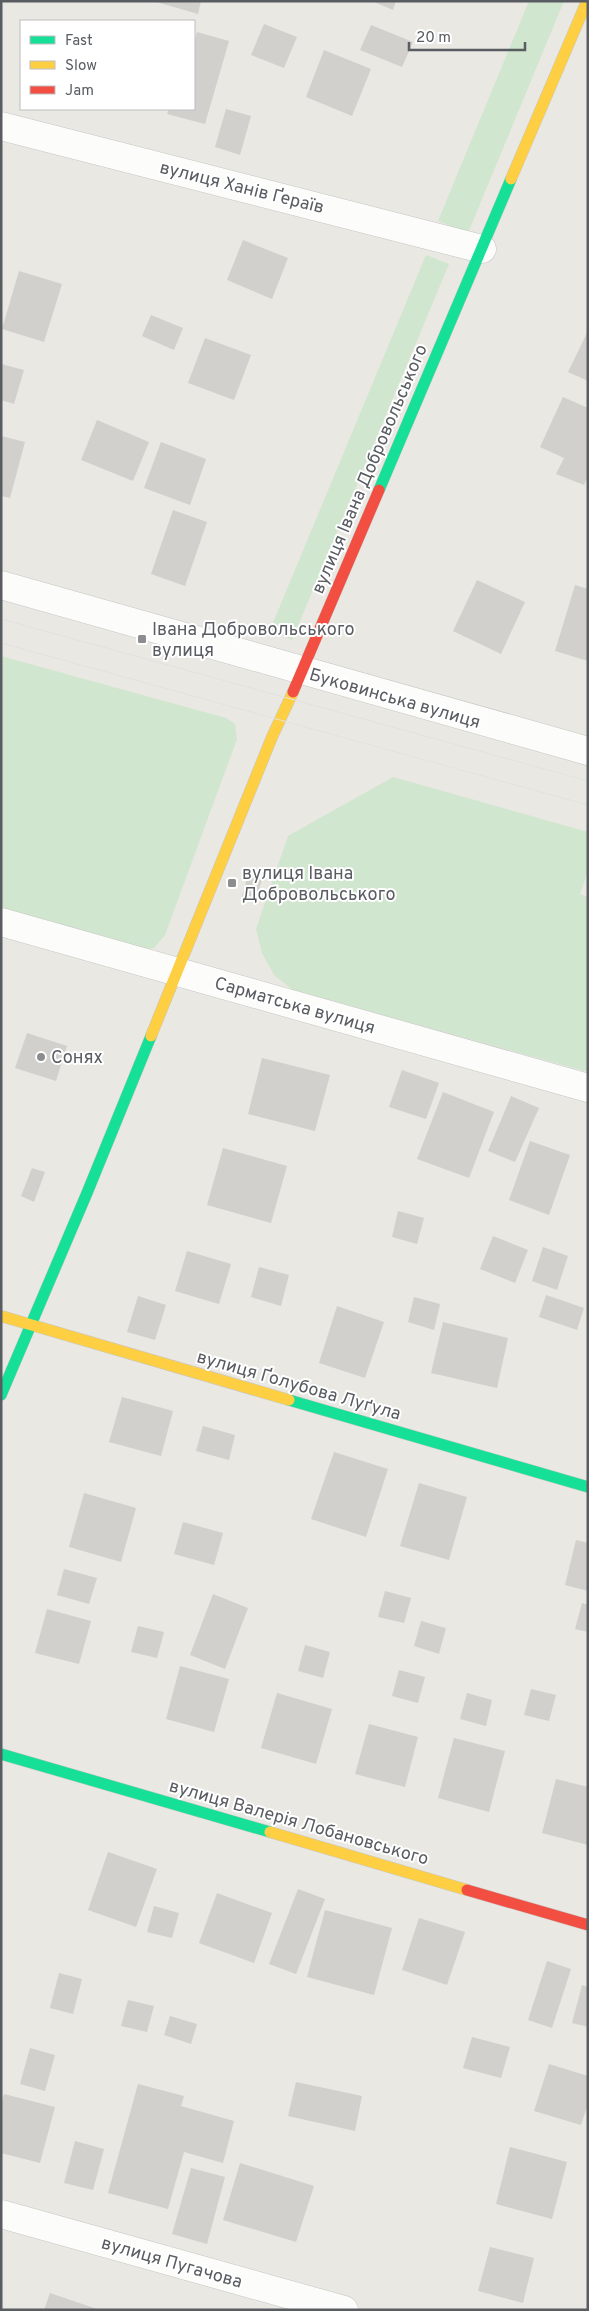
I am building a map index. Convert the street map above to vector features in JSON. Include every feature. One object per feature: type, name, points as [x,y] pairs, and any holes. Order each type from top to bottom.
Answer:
[{"type":"street","name":"вулиця Івана Добровольського","points":[[1,1395],[87,1193],[272,737],[302,672],[587,1]]},
{"type":"street","name":"вулиця Ханів Ґераїв","points":[[1,126],[482,250]]},
{"type":"street","name":"Буковинська вулиця","points":[[1,585],[588,752]]},
{"type":"street","name":"Сарматська вулиця","points":[[1,922],[588,1088]]},
{"type":"street","name":"вулиця Ґолубова Луґула","points":[[1,1316],[588,1487]]},
{"type":"street","name":"вулиця Валерія Лобановського","points":[[1,1754],[588,1925]]},
{"type":"street","name":"вулиця Пугачова","points":[[1,2214],[344,2310]]},
{"type":"green space","points":[[529,1],[564,1],[468,233],[438,221]]},
{"type":"green space","points":[[426,255],[449,264],[292,640],[270,630]]},
{"type":"green space","points":[[1,656],[226,718],[235,724],[237,739],[165,935],[154,948],[138,950],[1,910]]},
{"type":"green space","points":[[393,777],[588,832],[588,871],[580,894],[588,897],[588,1072],[293,990],[274,975],[262,953],[256,929],[288,836]]},
{"type":"building","points":[[153,1],[201,1],[198,14]]},
{"type":"building","points":[[372,1],[396,1],[393,10]]},
{"type":"building","points":[[264,24],[297,37],[284,68],[251,55]]},
{"type":"building","points":[[371,25],[413,42],[402,67],[360,50]]},
{"type":"building","points":[[197,32],[229,41],[205,124],[167,114],[169,110],[195,110],[195,39]]},
{"type":"building","points":[[324,50],[371,69],[352,116],[306,97]]},
{"type":"building","points":[[226,109],[251,116],[240,155],[215,147]]},
{"type":"building","points":[[243,240],[288,258],[272,299],[227,280]]},
{"type":"building","points":[[19,271],[62,284],[44,342],[2,329]]},
{"type":"building","points":[[151,315],[183,328],[174,350],[142,336]]},
{"type":"building","points":[[588,331],[588,381],[568,372]]},
{"type":"building","points":[[205,338],[251,355],[234,400],[188,383]]},
{"type":"building","points":[[1,364],[24,370],[14,404],[1,400]]},
{"type":"building","points":[[563,397],[588,408],[588,476],[584,485],[556,474],[564,458],[540,447]]},
{"type":"building","points":[[97,420],[149,442],[133,481],[81,460]]},
{"type":"building","points":[[1,436],[25,442],[10,498],[1,496]]},
{"type":"building","points":[[161,442],[206,459],[190,505],[144,488]]},
{"type":"building","points":[[173,510],[207,522],[185,586],[151,574]]},
{"type":"building","points":[[477,580],[525,602],[501,654],[453,631]]},
{"type":"building","points":[[575,585],[588,589],[588,661],[555,651]]},
{"type":"building","points":[[249,872],[263,876],[255,903],[241,899]]},
{"type":"building","name":"Сонях","points":[[27,1033],[67,1046],[56,1081],[15,1068]]},
{"type":"building","points":[[262,1058],[330,1075],[315,1131],[248,1114]]},
{"type":"building","points":[[402,1070],[439,1083],[426,1119],[389,1107]]},
{"type":"building","points":[[443,1092],[494,1112],[469,1178],[417,1159]]},
{"type":"building","points":[[511,1096],[539,1108],[515,1162],[488,1151]]},
{"type":"building","points":[[530,1141],[570,1155],[549,1215],[509,1200]]},
{"type":"building","points":[[223,1148],[287,1166],[271,1223],[207,1205]]},
{"type":"building","points":[[32,1168],[45,1172],[34,1202],[21,1196]]},
{"type":"building","points":[[398,1211],[424,1218],[417,1244],[392,1237]]},
{"type":"building","points":[[493,1236],[528,1250],[515,1283],[480,1269]]},
{"type":"building","points":[[543,1247],[568,1256],[557,1290],[532,1281]]},
{"type":"building","points":[[187,1251],[231,1264],[219,1304],[175,1291]]},
{"type":"building","points":[[259,1267],[289,1275],[281,1306],[251,1297]]},
{"type":"building","points":[[546,1295],[584,1308],[577,1330],[539,1317]]},
{"type":"building","points":[[138,1296],[166,1305],[155,1340],[127,1332]]},
{"type":"building","points":[[414,1297],[440,1304],[434,1330],[408,1322]]},
{"type":"building","points":[[337,1306],[384,1322],[365,1378],[319,1363]]},
{"type":"building","points":[[443,1322],[508,1338],[497,1388],[431,1373]]},
{"type":"building","points":[[122,1397],[173,1411],[161,1456],[109,1442]]},
{"type":"building","points":[[203,1426],[235,1435],[229,1460],[196,1451]]},
{"type":"building","points":[[334,1452],[388,1469],[366,1537],[311,1519]]},
{"type":"building","points":[[419,1483],[467,1497],[449,1560],[400,1546]]},
{"type":"building","points":[[84,1493],[136,1508],[121,1562],[69,1547]]},
{"type":"building","points":[[183,1522],[223,1533],[214,1565],[174,1554]]},
{"type":"building","points":[[576,1540],[588,1543],[588,1591],[565,1585]]},
{"type":"building","points":[[64,1569],[97,1578],[89,1604],[57,1595]]},
{"type":"building","points":[[385,1591],[411,1598],[404,1623],[378,1617]]},
{"type":"building","points":[[213,1594],[248,1608],[225,1669],[190,1655]]},
{"type":"building","points":[[582,1603],[588,1605],[588,1632],[575,1629]]},
{"type":"building","points":[[47,1609],[91,1621],[79,1664],[35,1653]]},
{"type":"building","points":[[421,1621],[446,1628],[439,1654],[414,1646]]},
{"type":"building","points":[[138,1626],[164,1632],[157,1658],[131,1652]]},
{"type":"building","points":[[305,1645],[330,1652],[323,1678],[298,1671]]},
{"type":"building","points":[[180,1666],[229,1679],[214,1732],[166,1719]]},
{"type":"building","points":[[399,1670],[425,1677],[418,1703],[392,1696]]},
{"type":"building","points":[[531,1689],[556,1695],[549,1721],[524,1715]]},
{"type":"building","points":[[277,1693],[332,1709],[316,1764],[261,1748]]},
{"type":"building","points":[[467,1693],[492,1700],[486,1726],[460,1719]]},
{"type":"building","points":[[369,1724],[418,1737],[405,1787],[355,1774]]},
{"type":"building","points":[[454,1738],[505,1751],[489,1812],[438,1798]]},
{"type":"building","points":[[556,1779],[588,1787],[588,1845],[542,1833]]},
{"type":"building","points":[[108,1852],[157,1869],[136,1927],[88,1910]]},
{"type":"building","points":[[298,1889],[325,1899],[296,1974],[269,1964]]},
{"type":"building","points":[[217,1893],[272,1913],[254,1963],[199,1943]]},
{"type":"building","points":[[154,1906],[179,1913],[172,1938],[147,1932]]},
{"type":"building","points":[[325,1910],[392,1928],[374,1995],[307,1977]]},
{"type":"building","points":[[419,1918],[465,1932],[447,1985],[402,1970]]},
{"type":"building","points":[[547,1961],[571,1969],[552,2028],[528,2020]]},
{"type":"building","points":[[59,1973],[82,1979],[73,2014],[50,2008]]},
{"type":"building","points":[[582,1985],[588,1987],[588,2027],[572,2023]]},
{"type":"building","points":[[128,2000],[154,2006],[147,2032],[121,2026]]},
{"type":"building","points":[[170,2016],[197,2024],[191,2044],[164,2035]]},
{"type":"building","points":[[472,2037],[510,2047],[501,2078],[463,2068]]},
{"type":"building","points":[[30,2048],[55,2055],[45,2091],[20,2084]]},
{"type":"building","points":[[549,2064],[588,2076],[588,2104],[581,2125],[534,2111]]},
{"type":"building","points":[[296,2082],[362,2096],[355,2131],[288,2116]]},
{"type":"building","points":[[138,2084],[184,2096],[181,2106],[234,2121],[223,2163],[184,2152],[168,2209],[108,2193]]},
{"type":"building","points":[[4,2094],[55,2107],[40,2163],[1,2153],[1,2105]]},
{"type":"building","points":[[75,2141],[104,2149],[93,2190],[64,2183]]},
{"type":"building","points":[[510,2147],[567,2162],[552,2219],[496,2204]]},
{"type":"building","points":[[240,2163],[314,2186],[296,2242],[223,2220]]},
{"type":"building","points":[[191,2168],[225,2177],[207,2244],[172,2234]]},
{"type":"building","points":[[490,2247],[534,2258],[523,2303],[478,2291]]},
{"type":"building","points":[[50,2293],[97,2309],[97,2310],[44,2310]]},
{"type":"tram line","points":[[1,619],[588,781]]},
{"type":"tram line","points":[[1,643],[588,805]]},
{"type":"traffic: fast","points":[[379,490],[511,179]]},
{"type":"traffic: fast","points":[[1,1395],[151,1036]]},
{"type":"traffic: fast","points":[[289,1400],[588,1487]]},
{"type":"traffic: fast","points":[[1,1754],[270,1832]]},
{"type":"traffic: slow","points":[[511,179],[587,1]]},
{"type":"traffic: slow","points":[[151,1036],[272,737],[293,692]]},
{"type":"traffic: slow","points":[[1,1316],[289,1400]]},
{"type":"traffic: slow","points":[[270,1832],[467,1890]]},
{"type":"traffic: jam","points":[[293,692],[379,490]]},
{"type":"traffic: jam","points":[[467,1890],[588,1925]]},
{"type":"place","name":"Івана Добровольського вулиця","points":[[142,639]]},
{"type":"place","name":"вулиця Івана Добровольського","points":[[232,883]]},
{"type":"place","name":"Сонях","points":[[41,1057]]}]
